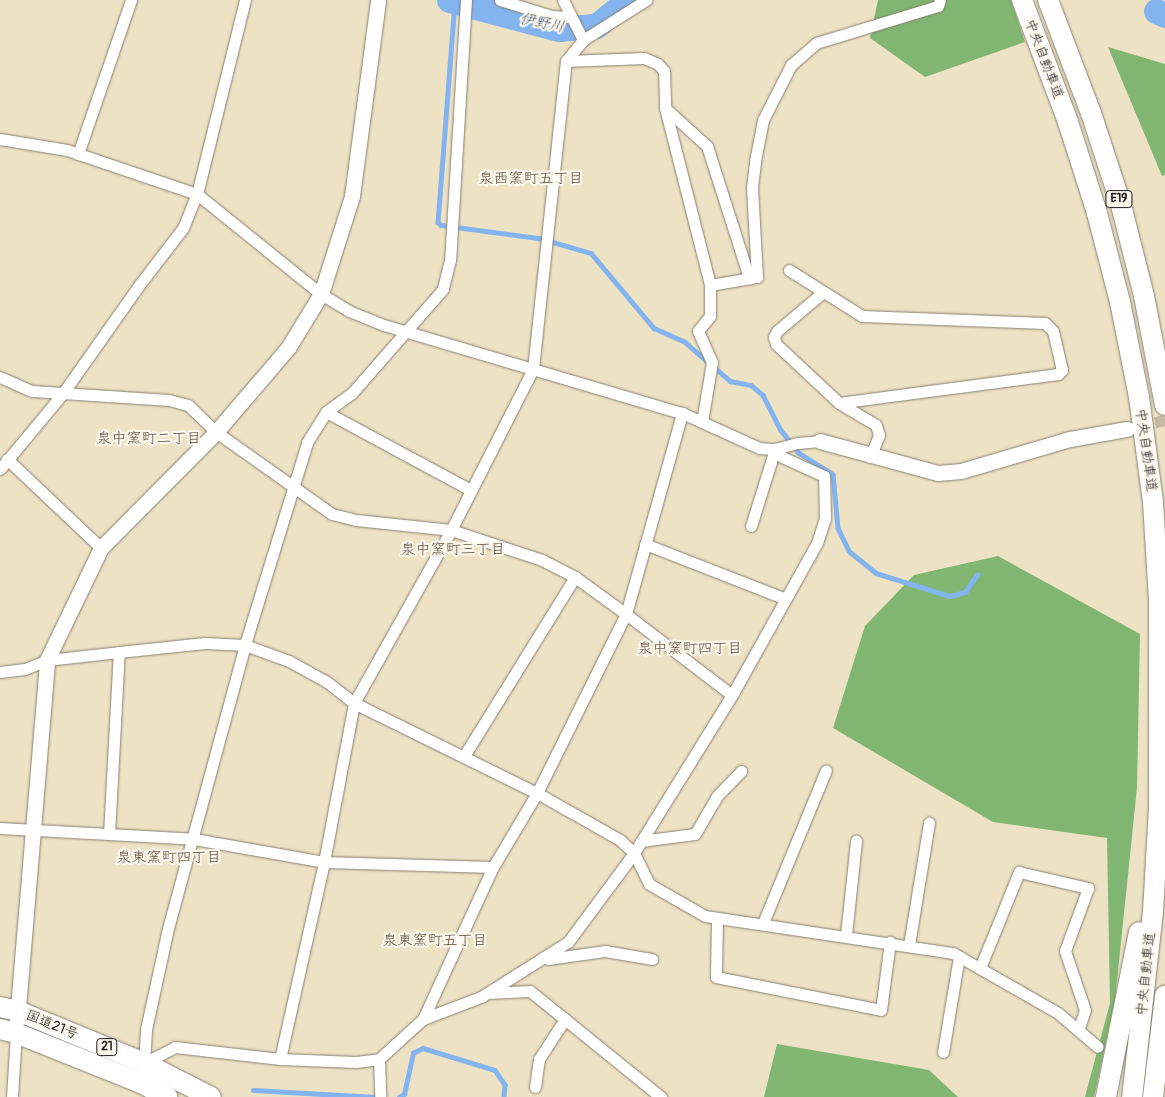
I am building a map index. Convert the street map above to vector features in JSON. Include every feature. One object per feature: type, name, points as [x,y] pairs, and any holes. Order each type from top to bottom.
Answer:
[{"type":"highway","name":"中央自動車道","points":[[1022,0],[1068,122],[1097,212],[1139,397],[1153,502],[1159,602],[1159,808],[1153,911],[1132,1097]]},
{"type":"highway","name":"中央自動車道","points":[[1048,0],[1091,113],[1121,204],[1144,296],[1165,405]]},
{"type":"highway","points":[[1106,1097],[1140,930],[1159,808]]},
{"type":"highway","name":"中央自動車道","points":[[1153,1097],[1165,996]]},
{"type":"highway","name":"国道21号","points":[[9,1009],[144,1063],[210,1097]]},
{"type":"highway","name":"国道21号","points":[[8,1031],[142,1083],[167,1097]]},
{"type":"street","points":[[78,154],[131,0]]},
{"type":"street","points":[[101,548],[3,464],[63,393],[183,228],[197,194],[245,0]]},
{"type":"street","points":[[12,1097],[8,1031],[9,1009],[33,829],[47,660],[101,548],[216,432],[288,348],[321,294],[352,196],[378,0]]},
{"type":"street","points":[[144,1063],[146,1029],[167,933],[245,645],[307,443],[326,412],[352,393],[408,332],[443,289],[451,237],[466,0]]},
{"type":"street","points":[[500,0],[551,16],[570,17]]},
{"type":"street","points":[[562,0],[582,40]]},
{"type":"street","points":[[280,1059],[324,862],[354,703],[451,530],[469,489],[532,369],[544,259],[549,231],[566,61],[582,40],[646,0]]},
{"type":"street","points":[[710,286],[757,277],[752,187],[761,129],[774,96],[791,65],[816,43],[938,6],[940,0]]},
{"type":"street","points":[[566,61],[644,58],[658,64],[664,71],[666,108],[710,286],[710,316],[698,331],[712,362],[711,380],[702,422]]},
{"type":"street","points":[[666,108],[707,146],[749,278]]},
{"type":"street","points":[[0,139],[78,154],[197,194],[321,294],[348,311],[408,332],[682,413],[759,448],[779,449],[798,442],[820,441],[870,457],[938,473],[961,471],[1070,439],[1128,429]]},
{"type":"street","points":[[789,270],[822,293],[862,316],[1045,323],[1053,331],[1062,370],[1058,374],[839,402]]},
{"type":"street","points":[[822,293],[777,331],[774,337],[776,344],[839,402],[876,425],[879,434],[870,457]]},
{"type":"street","points":[[0,377],[32,391],[170,400],[188,404],[216,432],[332,514],[356,520],[451,530],[542,560],[575,577],[732,695]]},
{"type":"street","points":[[326,412],[469,489]]},
{"type":"street","points":[[424,1019],[493,866],[537,793],[626,614],[682,413]]},
{"type":"street","points":[[751,526],[779,449]]},
{"type":"street","points":[[144,1063],[175,1047],[280,1059],[356,1062],[379,1059],[424,1019],[487,993],[545,960],[568,942],[642,841],[732,695],[817,543],[825,519],[824,476],[782,457],[779,449]]},
{"type":"street","points":[[645,544],[786,599]]},
{"type":"street","points":[[464,756],[575,577]]},
{"type":"street","points":[[0,672],[24,669],[47,660],[119,652],[205,643],[245,645],[289,661],[327,682],[354,703],[537,793],[620,840],[634,853],[649,884],[705,916],[890,942],[959,956],[1058,1013],[1098,1047]]},
{"type":"street","points":[[109,834],[119,652]]},
{"type":"street","points":[[764,923],[826,770]]},
{"type":"street","points":[[642,841],[695,834],[717,796],[741,771]]},
{"type":"street","points":[[909,945],[929,823]]},
{"type":"street","points":[[0,828],[194,839],[324,862],[493,866]]},
{"type":"street","points":[[846,936],[856,841]]},
{"type":"street","points":[[980,968],[1019,872],[1088,888],[1066,951],[1084,1010],[1078,1030]]},
{"type":"street","points":[[717,918],[716,977],[881,1010],[890,942]]},
{"type":"street","points":[[545,960],[605,950],[652,958]]},
{"type":"street","points":[[943,1052],[959,956]]},
{"type":"street","points":[[487,993],[530,991],[662,1097]]},
{"type":"street","points":[[535,1087],[539,1059],[565,1019]]},
{"type":"street","points":[[379,1059],[380,1097]]},
{"type":"green space","points":[[878,0],[1011,0],[1025,42],[925,77],[870,38]]},
{"type":"green space","points":[[1108,47],[1165,64],[1165,175],[1162,176]]},
{"type":"green space","points":[[998,556],[1140,634],[1137,788],[1115,1000],[1094,1097],[1085,1097],[1110,1003],[1107,838],[993,822],[833,728],[865,626],[914,575]]},
{"type":"green space","points":[[777,1044],[929,1070],[958,1097],[764,1097]]},
{"type":"waterway","name":"伊野川","points":[[449,0],[559,29],[596,26],[628,0]]},
{"type":"waterway","points":[[455,2],[438,222],[441,225],[539,238],[591,253],[654,328],[685,342],[707,361]]},
{"type":"waterway","name":"伊野川","points":[[1156,11],[1165,15]]},
{"type":"waterway","points":[[713,366],[730,381],[751,385],[763,395],[781,430],[799,453],[833,474],[838,528],[849,551],[876,573],[950,596],[965,592],[977,575]]},
{"type":"waterway","points":[[399,1097],[404,1094],[413,1053],[423,1048],[495,1070],[505,1085],[504,1097]]},
{"type":"waterway","points":[[253,1090],[376,1097]]},
{"type":"tunnel","points":[[1139,426],[1165,420]]},
{"type":"district","name":"泉西窯町五丁目","points":[[531,179]]},
{"type":"district","name":"泉中窯町二丁目","points":[[149,439]]},
{"type":"district","name":"泉中窯町三丁目","points":[[453,550]]},
{"type":"district","name":"泉中窯町四丁目","points":[[690,649]]},
{"type":"district","name":"泉東窯町四丁目","points":[[169,858]]},
{"type":"district","name":"泉東窯町五丁目","points":[[435,941]]}]
